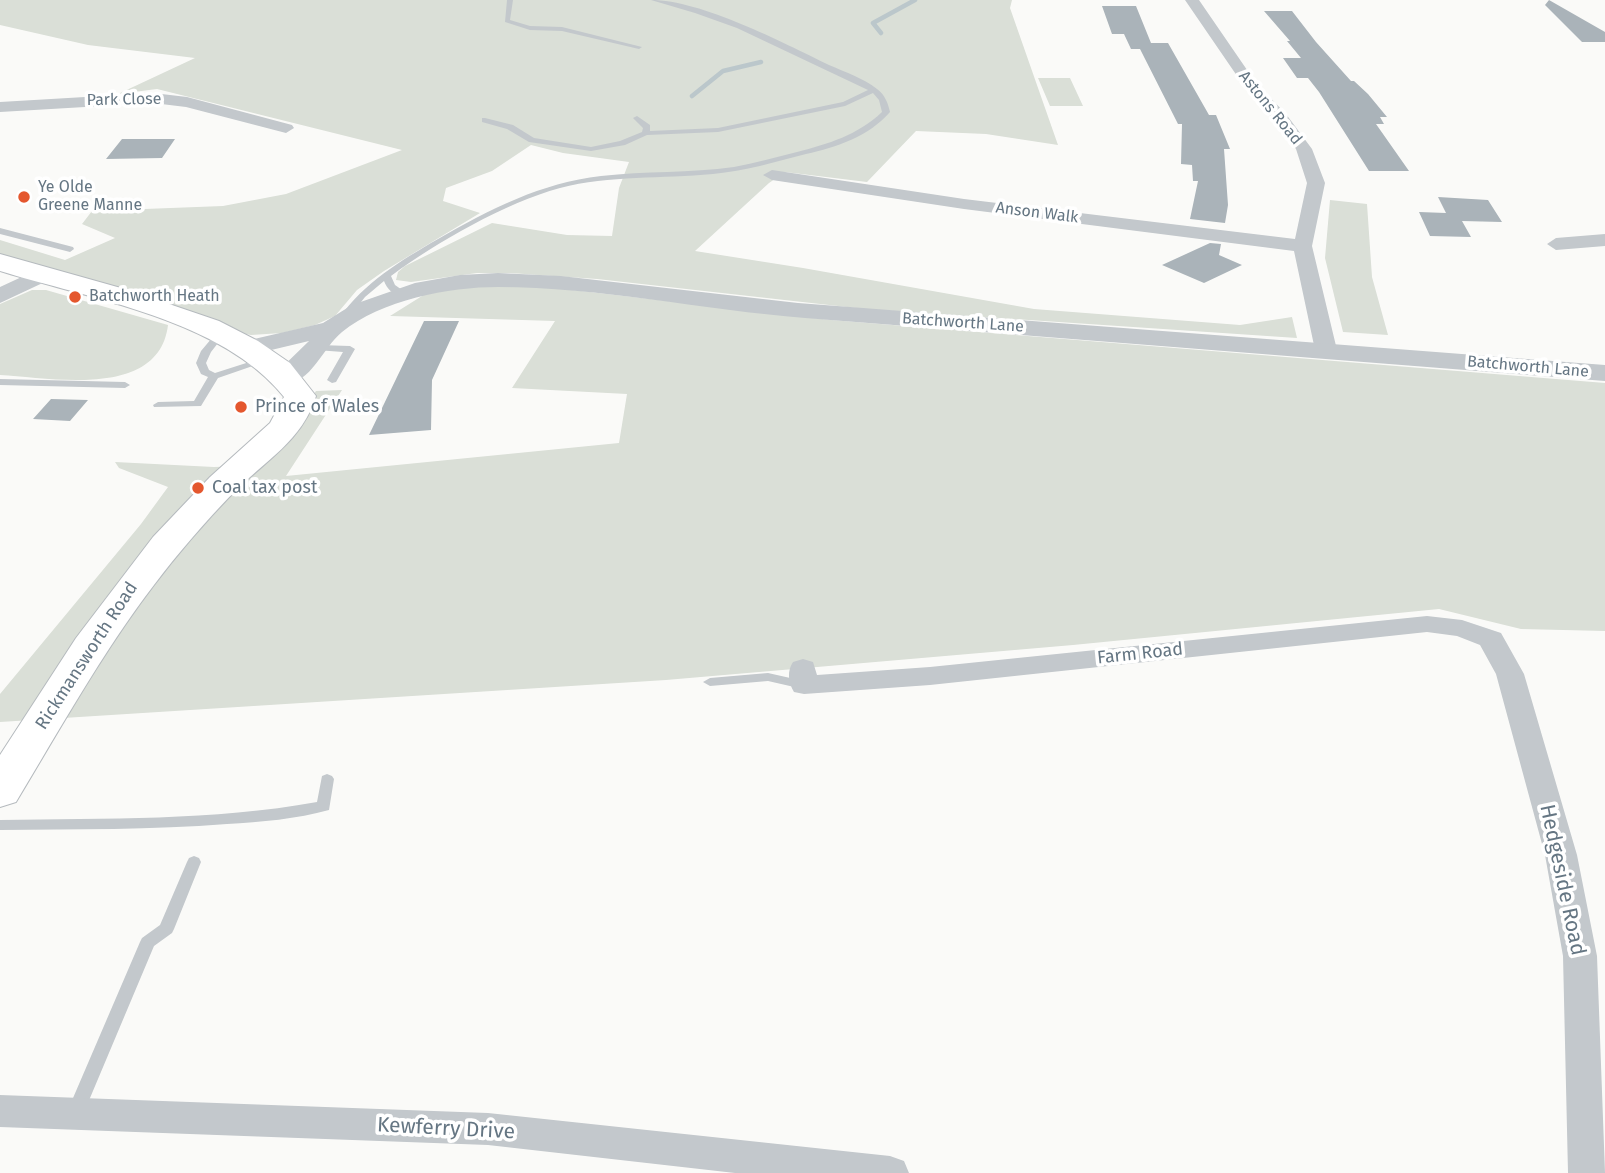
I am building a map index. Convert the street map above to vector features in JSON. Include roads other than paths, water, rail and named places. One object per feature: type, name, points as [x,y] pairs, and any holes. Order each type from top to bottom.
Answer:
[{"type":"main road","points":[[0,262],[134,302],[254,355]]},
{"type":"main road","name":"Rickmansworth Road","points":[[0,791],[119,601],[164,545],[230,477],[280,432],[295,412],[300,396],[254,355]]},
{"type":"street","name":"Astons Road","points":[[1192,0],[1251,86],[1280,117],[1304,149],[1316,183],[1303,246],[1326,350]]},
{"type":"street","name":"Park Close","points":[[0,107],[153,98],[187,102],[286,128]]},
{"type":"street","name":"Anson Walk","points":[[772,175],[964,204],[1303,246]]},
{"type":"street","points":[[1556,244],[1605,240]]},
{"type":"street","points":[[0,296],[41,275]]},
{"type":"street","name":"Batchworth Lane","points":[[254,355],[331,331],[394,284],[527,281],[798,310],[1605,373]]},
{"type":"street","name":"Batchworth Lane","points":[[254,355],[331,331]]},
{"type":"street","name":"Farm Road","points":[[803,677],[930,676],[1427,624],[1462,628],[1491,639]]},
{"type":"street","name":"Hedgeside Road","points":[[1491,639],[1510,674],[1561,855],[1580,956],[1587,1173]]},
{"type":"street","name":"Kewferry Drive","points":[[0,1111],[75,1116],[488,1129],[890,1173]]},
{"type":"lane","points":[[510,0],[507,21],[517,25],[562,29],[639,47]]},
{"type":"lane","points":[[394,284],[492,212],[560,186],[643,174],[733,169],[824,148],[863,131],[886,112],[885,101],[874,90],[758,33],[686,6],[654,0]]},
{"type":"lane","points":[[485,120],[510,127],[533,140],[568,149],[591,149],[622,143],[648,131],[718,130],[845,104],[874,90]]},
{"type":"lane","points":[[637,118],[648,131]]},
{"type":"lane","points":[[591,149],[594,161]]},
{"type":"lane","points":[[0,231],[70,249]]},
{"type":"lane","points":[[331,331],[350,349],[332,380]]},
{"type":"lane","points":[[214,376],[205,372],[201,363],[206,351],[254,355]]},
{"type":"lane","points":[[158,405],[197,404],[214,376],[254,355]]},
{"type":"lane","points":[[0,382],[125,385]]},
{"type":"lane","points":[[710,682],[803,677]]},
{"type":"lane","points":[[0,825],[202,819],[288,813],[324,806],[327,779]]},
{"type":"lane","points":[[75,1116],[148,942],[166,929],[194,862]]},
{"type":"waterway","points":[[881,33],[873,23],[915,0]]},
{"type":"waterway","points":[[692,96],[723,71],[761,62]]},
{"type":"place","name":"Ye Olde Greene Manne","points":[[24,197]]},
{"type":"place","name":"Batchworth Heath","points":[[75,297]]},
{"type":"place","name":"Prince of Wales","points":[[241,407]]},
{"type":"place","name":"Coal tax post","points":[[198,488]]}]
